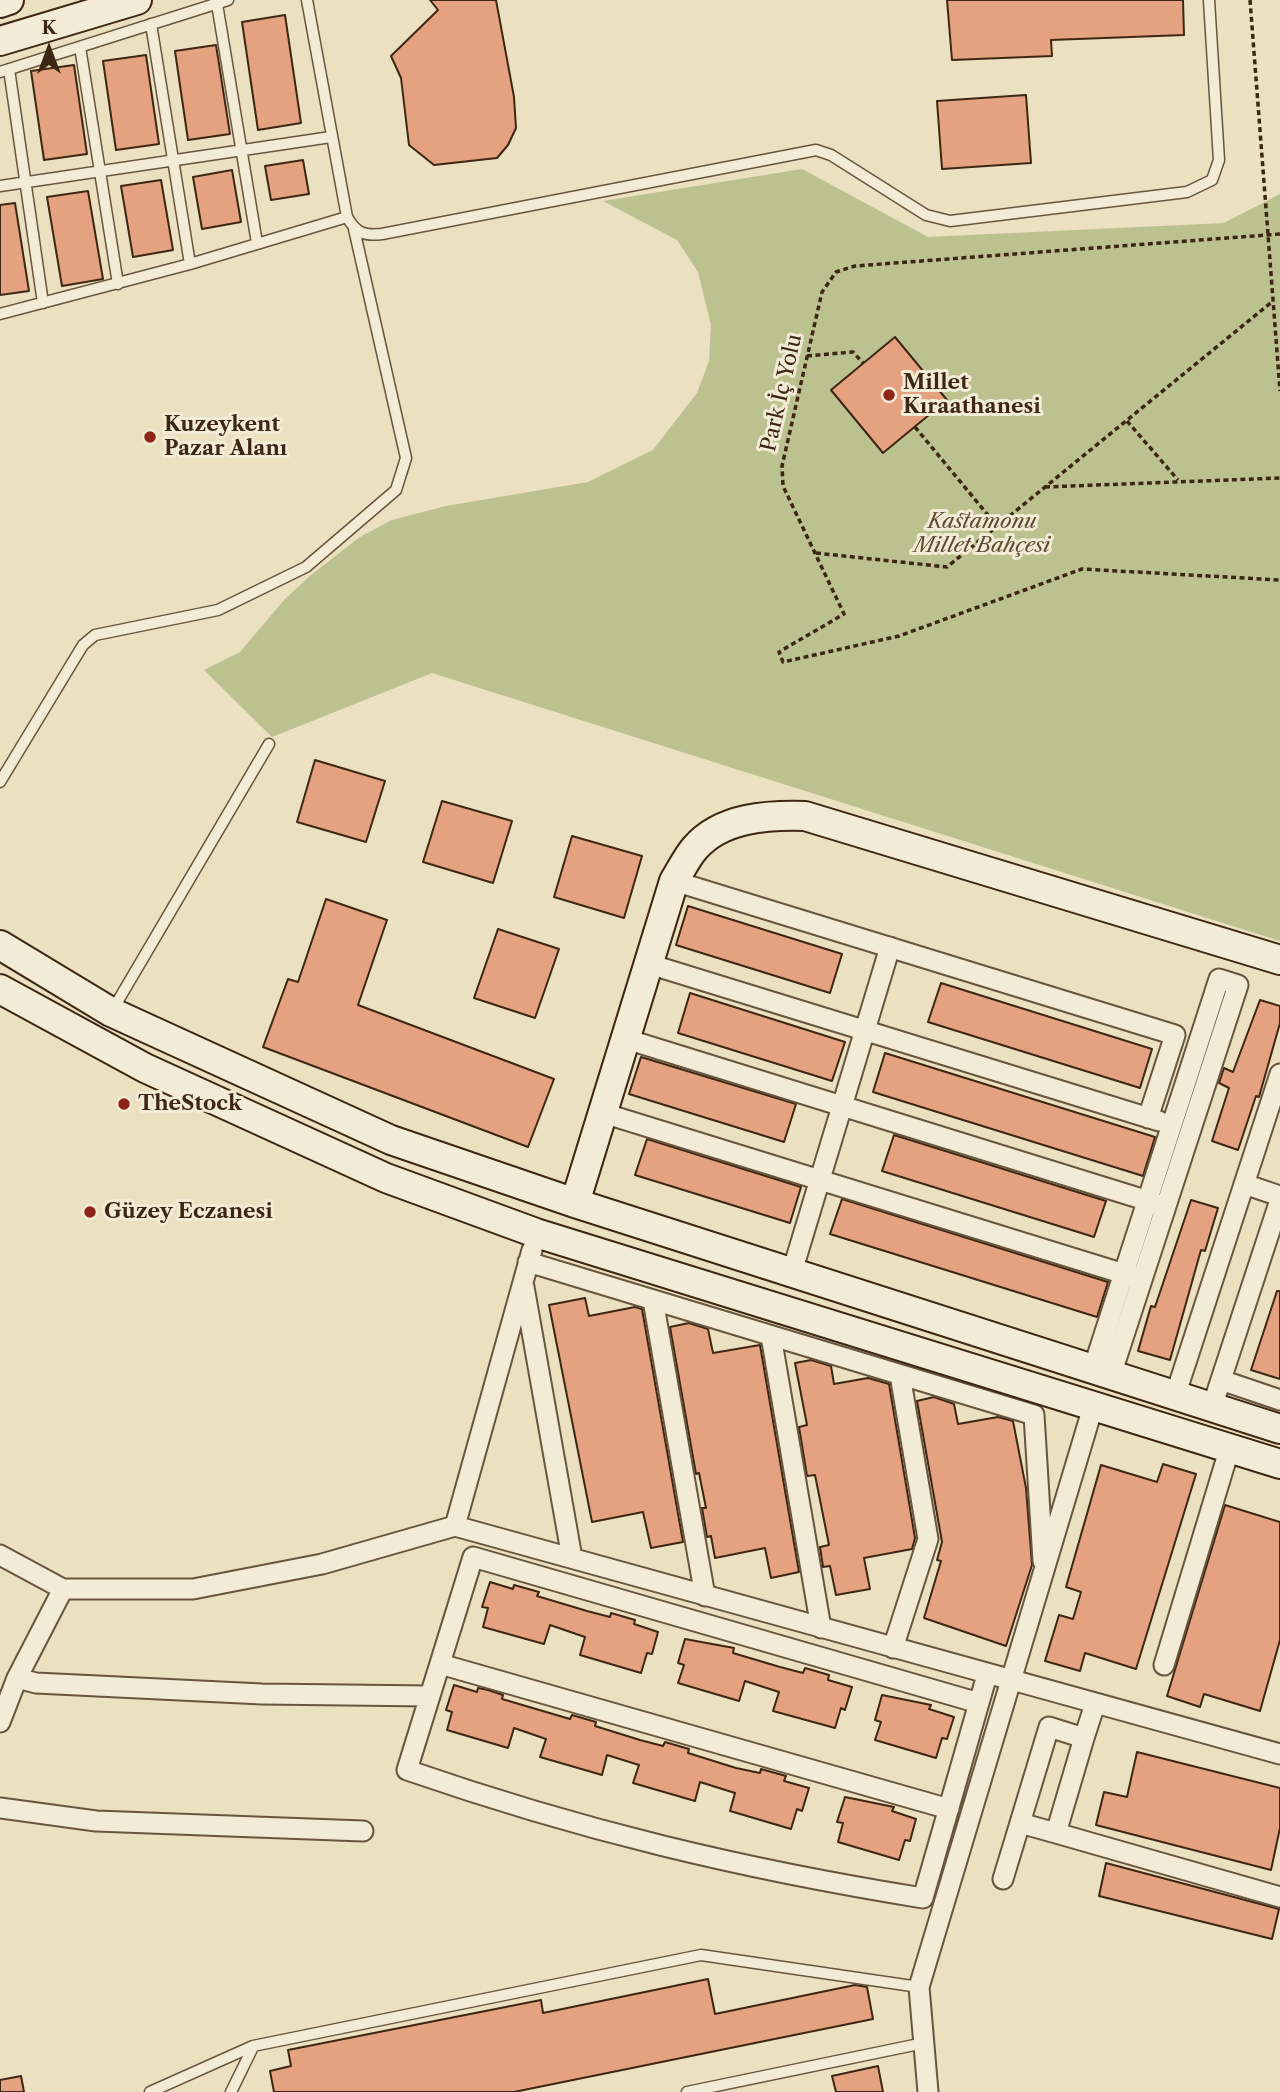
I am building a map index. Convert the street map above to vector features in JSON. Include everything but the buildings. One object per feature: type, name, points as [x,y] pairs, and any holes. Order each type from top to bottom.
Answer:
[{"type":"main road","points":[[0,3],[9,0]]},
{"type":"main road","points":[[0,41],[137,0]]},
{"type":"main road","points":[[575,1203],[674,881],[696,846],[742,820],[765,815],[805,816],[1280,960]]},
{"type":"main road","points":[[0,945],[111,1012],[391,1140],[575,1203],[1280,1429]]},
{"type":"main road","points":[[0,989],[145,1068],[386,1178],[537,1233],[1280,1464]]},
{"type":"street","points":[[674,881],[1175,1035],[1148,1118]]},
{"type":"street","points":[[792,1272],[890,947]]},
{"type":"street","points":[[649,964],[1181,1128]]},
{"type":"street","points":[[1102,1372],[1181,1128],[1238,985],[1219,979],[1181,1128]]},
{"type":"street","points":[[626,1040],[1156,1203]]},
{"type":"street","points":[[1175,1396],[1280,1074]]},
{"type":"street","points":[[603,1113],[1133,1276]]},
{"type":"street","points":[[1212,1408],[1280,1198],[1244,1184]]},
{"type":"street","points":[[455,1525],[537,1233]]},
{"type":"street","points":[[526,1271],[653,1300],[1034,1415],[1044,1576]]},
{"type":"street","points":[[526,1271],[572,1558]]},
{"type":"street","points":[[653,1300],[705,1596]]},
{"type":"street","points":[[771,1336],[821,1628]]},
{"type":"street","points":[[893,1648],[928,1539],[900,1375]]},
{"type":"street","points":[[1221,1380],[1280,1399]]},
{"type":"street","points":[[928,2092],[919,1987],[1093,1407]]},
{"type":"street","points":[[1164,1665],[1230,1447]]},
{"type":"street","points":[[0,1555],[63,1589],[192,1589],[322,1564],[455,1525],[1012,1682],[1280,1754]]},
{"type":"street","points":[[979,1703],[473,1557],[407,1770],[511,1806],[602,1833],[798,1878],[923,1898],[949,1809],[987,1675]]},
{"type":"street","points":[[0,1722],[17,1678],[63,1589]]},
{"type":"street","points":[[440,1664],[949,1809]]},
{"type":"street","points":[[17,1678],[36,1683],[249,1693],[430,1696]]},
{"type":"street","points":[[1056,1833],[1095,1704]]},
{"type":"street","points":[[1003,1879],[1049,1727],[1084,1738]]},
{"type":"street","points":[[0,1808],[96,1821],[363,1831]]},
{"type":"street","points":[[1020,1823],[1280,1897]]},
{"type":"lane","points":[[43,303],[4,70],[228,0]]},
{"type":"lane","points":[[0,782],[83,645],[95,635],[218,610],[306,567],[396,490],[406,458],[354,229],[347,217],[307,0]]},
{"type":"lane","points":[[354,229],[365,234],[382,234],[807,151],[831,155],[926,215],[950,221],[1197,189],[1212,180],[1219,160],[1209,0]]},
{"type":"lane","points":[[217,4],[257,243]]},
{"type":"lane","points":[[151,24],[190,264]]},
{"type":"lane","points":[[80,47],[118,284]]},
{"type":"lane","points":[[0,186],[331,137]]},
{"type":"lane","points":[[0,314],[190,264],[347,217]]},
{"type":"lane","points":[[111,1012],[269,744]]},
{"type":"lane","points":[[150,2092],[253,2046],[701,1955],[919,1987]]},
{"type":"lane","points":[[687,2092],[924,2043]]},
{"type":"lane","points":[[230,2092],[253,2046]]},
{"type":"path","points":[[1250,0],[1280,391]]},
{"type":"path","name":"Park İç Yolu","points":[[1280,234],[842,269],[830,277],[822,292],[782,466],[783,486],[844,614],[779,652],[783,662],[899,636],[1082,569],[1280,580]]},
{"type":"path","points":[[816,553],[947,567],[1273,301]]},
{"type":"path","points":[[1275,330],[1280,335]]},
{"type":"path","points":[[806,356],[853,352],[863,363]]},
{"type":"path","points":[[1127,421],[1179,481]]},
{"type":"path","points":[[915,427],[997,526]]},
{"type":"path","points":[[1045,487],[1280,478]]},
{"type":"green space","name":"Kastamonu Millet Bahçesi","points":[[802,169],[928,237],[1224,223],[1280,194],[1280,941],[432,673],[272,737],[204,670],[240,652],[285,599],[311,575],[360,537],[392,520],[446,506],[588,482],[653,450],[697,393],[709,361],[711,325],[698,272],[677,240],[603,201]]},
{"type":"place","name":"Millet Kıraathanesi","points":[[889,395]]},
{"type":"place","name":"Kuzeykent Pazar Alanı","points":[[150,437]]},
{"type":"place","name":"TheStock","points":[[124,1104]]},
{"type":"place","name":"Güzey Eczanesi","points":[[90,1212]]}]
